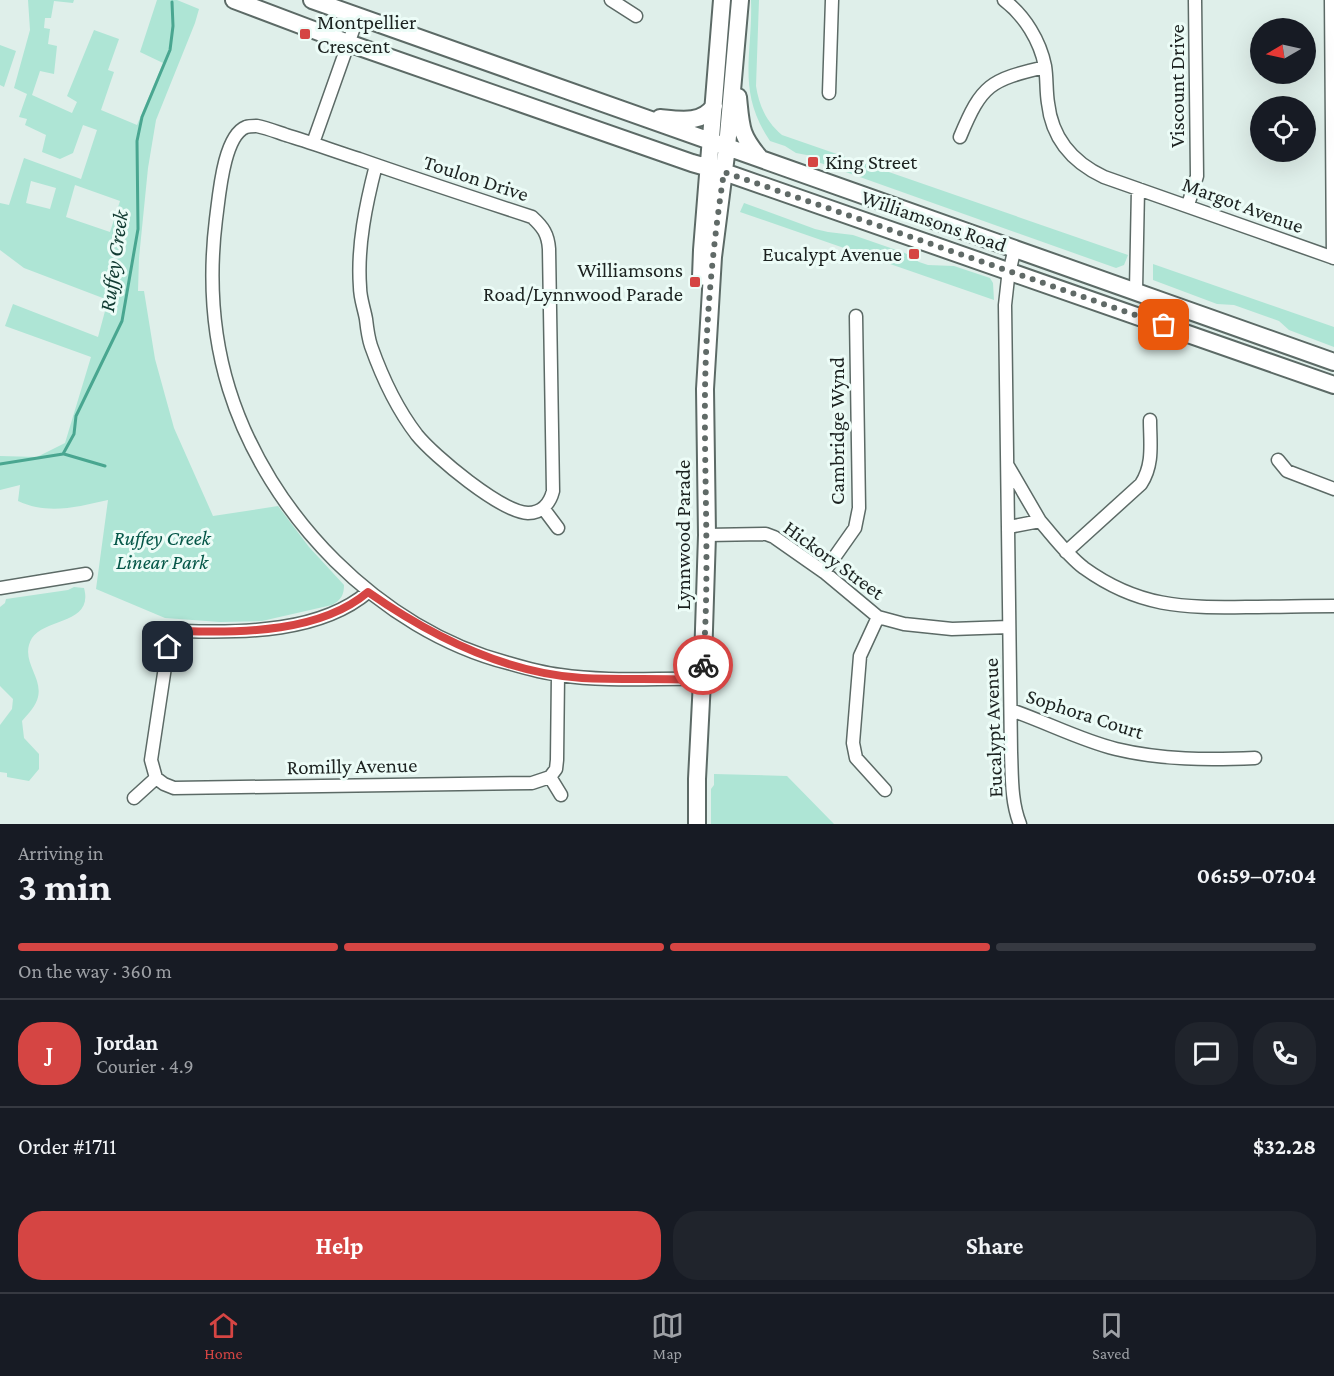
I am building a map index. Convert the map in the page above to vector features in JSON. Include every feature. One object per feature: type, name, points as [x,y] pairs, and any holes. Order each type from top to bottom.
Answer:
[{"type":"main road","name":"Williamsons Road","points":[[234,0],[348,43],[1334,385]]},
{"type":"main road","name":"Williamsons Road","points":[[312,0],[1015,247],[1334,362]]},
{"type":"main road","points":[[716,170],[710,141],[722,0]]},
{"type":"main road","points":[[716,170],[727,147],[740,0]]},
{"type":"main road","points":[[735,51],[741,124],[747,144],[761,159]]},
{"type":"main road","points":[[638,116],[700,119],[709,114],[714,106]]},
{"type":"main road","name":"Lynnwood Parade","points":[[697,824],[707,535],[705,389],[701,342],[702,250],[716,170]]},
{"type":"street","points":[[612,0],[636,16]]},
{"type":"street","points":[[830,93],[832,0]]},
{"type":"street","name":"Viscount Drive","points":[[1188,205],[1197,176],[1196,0]]},
{"type":"street","points":[[1331,0],[1334,258]]},
{"type":"street","name":"Margot Avenue","points":[[1012,2],[1035,38],[1045,67],[1050,115],[1056,133],[1066,149],[1089,170],[1334,258]]},
{"type":"street","points":[[358,16],[313,143],[255,126],[244,128],[233,138],[220,185],[212,258],[213,301],[219,346],[229,389],[246,433],[267,475],[312,537],[368,592],[414,622],[467,649],[505,663],[558,675],[582,678],[702,680]]},
{"type":"street","points":[[960,137],[977,99],[987,87],[1010,75],[1045,67]]},
{"type":"street","name":"Toulon Drive","points":[[313,143],[532,217],[542,226],[548,237],[553,491],[543,508]]},
{"type":"street","points":[[376,165],[361,238],[360,287],[370,344],[390,392],[418,435],[453,471],[518,511],[536,512],[543,508],[558,528]]},
{"type":"street","points":[[1136,290],[1138,189]]},
{"type":"street","name":"Eucalypt Avenue","points":[[1015,247],[1009,271],[1005,306],[1013,791],[1020,824]]},
{"type":"street","name":"Cambridge Wynd","points":[[824,572],[855,528],[859,508],[856,316]]},
{"type":"street","points":[[1066,552],[1141,484],[1148,472],[1150,420]]},
{"type":"street","points":[[1278,460],[1287,471],[1334,489]]},
{"type":"street","points":[[1008,465],[1040,521],[1066,552],[1083,567],[1126,592],[1159,603],[1200,608],[1334,606]]},
{"type":"street","points":[[1009,528],[1040,521]]},
{"type":"street","name":"Hickory Street","points":[[707,535],[766,534],[782,542],[824,572],[878,617],[904,624],[952,629],[1009,627]]},
{"type":"street","points":[[0,588],[86,574]]},
{"type":"street","points":[[134,798],[156,778],[151,760],[168,647],[174,636],[184,631],[257,630],[284,626],[335,613],[352,605],[368,592]]},
{"type":"street","points":[[878,617],[860,656],[853,743],[856,758],[885,790]]},
{"type":"street","points":[[558,675],[557,760],[556,769],[550,777],[561,795]]},
{"type":"street","name":"Sophora Court","points":[[1011,710],[1065,732],[1143,754],[1205,760],[1255,758]]},
{"type":"street","name":"Romilly Avenue","points":[[156,778],[174,788],[532,783],[550,777]]},
{"type":"green space","name":"Ruffey Creek Linear Park","points":[[28,0],[74,0],[73,3],[54,1],[51,18],[45,18],[44,28],[50,29],[48,44],[57,46],[54,74],[40,71],[32,95],[72,113],[77,102],[67,96],[94,30],[119,39],[108,70],[114,72],[101,110],[137,125],[163,63],[140,52],[157,0],[177,0],[199,9],[156,120],[148,168],[138,291],[144,291],[155,359],[174,428],[213,516],[278,506],[309,547],[344,585],[341,597],[332,605],[262,621],[220,622],[165,618],[96,589],[108,500],[63,508],[40,508],[18,501],[20,485],[0,490],[0,456],[37,457],[65,443],[91,357],[5,326],[13,304],[98,337],[108,300],[24,268],[0,250],[0,203],[9,205],[24,158],[81,179],[97,130],[83,125],[73,153],[60,159],[42,152],[46,135],[25,125],[27,119],[19,117],[27,94],[14,88],[30,30]],"holes":[[[31,181],[56,188],[50,209],[26,203]],[[75,185],[120,201],[110,232],[66,217]]]},
{"type":"green space","points":[[751,0],[759,0],[757,93],[768,119],[782,135],[1128,255],[1124,265],[1116,268],[812,160],[812,156],[796,153],[770,141],[753,105],[750,89],[748,72]]},
{"type":"green space","points":[[0,45],[16,51],[4,87],[0,85]]},
{"type":"green space","points":[[744,203],[815,229],[853,235],[905,253],[928,265],[954,266],[990,278],[993,283],[994,300],[740,212]]},
{"type":"green space","points":[[1153,264],[1334,327],[1334,347],[1289,330],[1279,321],[1234,305],[1217,304],[1153,280]]},
{"type":"green space","points":[[74,587],[84,588],[85,600],[82,608],[67,619],[38,632],[32,638],[29,646],[28,654],[39,689],[34,707],[22,721],[24,738],[39,754],[39,769],[29,781],[7,777],[7,773],[0,772],[0,725],[12,709],[13,699],[0,686],[0,607],[6,599],[68,590]]},
{"type":"green space","points":[[714,774],[787,776],[834,824],[711,824],[711,789],[714,785]]},
{"type":"waterway","name":"Ruffey Creek","points":[[0,464],[63,454],[74,434],[76,416],[122,321],[138,229],[137,141],[142,117],[170,50],[173,26],[172,2]]},
{"type":"waterway","points":[[64,454],[105,466]]},
{"type":"way so far","points":[[703,665],[707,535],[705,389],[713,257],[724,172],[1164,325]]},
{"type":"place","name":"Montpellier Crescent","points":[[305,34]]},
{"type":"place","name":"King Street","points":[[813,162]]},
{"type":"place","name":"Eucalypt Avenue","points":[[914,254]]},
{"type":"place","name":"Williamsons Road/Lynnwood Parade","points":[[695,282]]},
{"type":"route","points":[[168,647],[174,636],[184,631],[257,630],[319,618],[352,605],[368,592],[414,622],[467,649],[505,663],[558,675],[582,678],[702,680],[703,665]]}]
